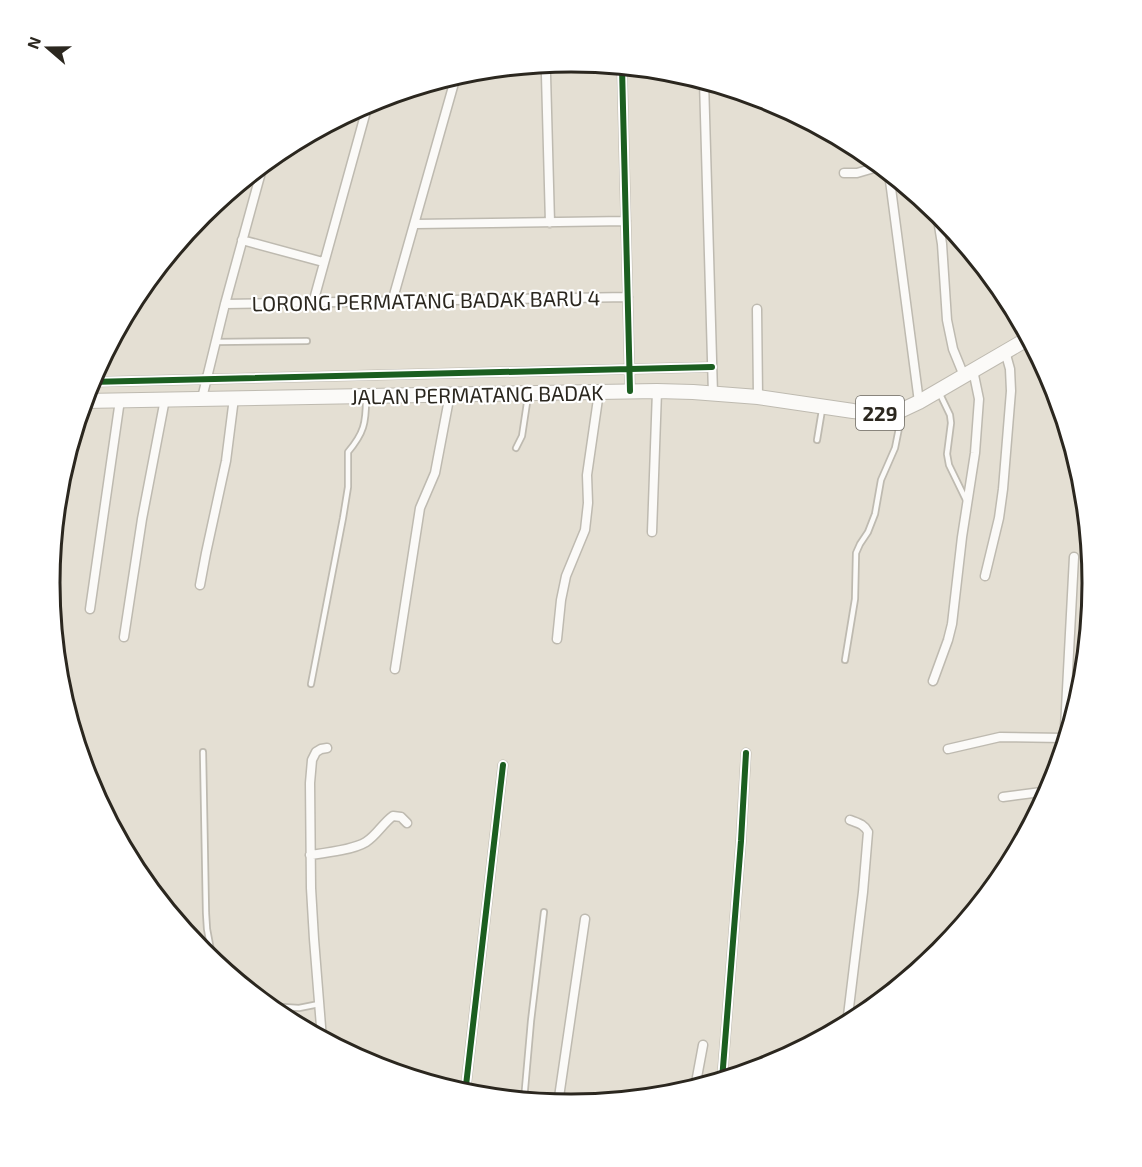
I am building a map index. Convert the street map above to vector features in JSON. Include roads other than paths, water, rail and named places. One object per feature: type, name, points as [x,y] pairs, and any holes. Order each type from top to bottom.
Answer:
[{"type":"main road","name":"JALAN PERMATANG BADAK","points":[[94,400],[657,391],[758,397],[823,407],[887,413],[902,410],[919,402],[1022,343]]},
{"type":"street","points":[[546,74],[550,223]]},
{"type":"street","points":[[622,76],[630,392]]},
{"type":"street","points":[[392,302],[453,86]]},
{"type":"street","points":[[704,90],[713,394]]},
{"type":"street","points":[[313,303],[365,116]]},
{"type":"street","points":[[844,173],[857,173],[870,169]]},
{"type":"street","points":[[202,398],[259,179]]},
{"type":"street","points":[[891,185],[919,402]]},
{"type":"street","points":[[415,224],[626,221]]},
{"type":"street","points":[[933,681],[952,624],[975,453],[979,399],[969,373],[953,349],[947,320],[940,231]]},
{"type":"street","points":[[242,240],[323,262]]},
{"type":"street","name":"LORONG PERMATANG BADAK BARU 4","points":[[225,304],[628,297]]},
{"type":"street","points":[[757,309],[758,397]]},
{"type":"street","points":[[985,576],[999,518],[1003,489],[1011,391],[1010,369],[1005,351]]},
{"type":"street","points":[[102,382],[712,367]]},
{"type":"street","points":[[652,532],[657,391]]},
{"type":"street","points":[[557,639],[564,582],[585,530],[588,503],[587,475],[599,392]]},
{"type":"street","points":[[394,669],[420,508],[433,481],[450,394]]},
{"type":"street","points":[[200,585],[226,461],[234,398]]},
{"type":"street","points":[[124,637],[142,519],[165,399]]},
{"type":"street","points":[[90,609],[120,400]]},
{"type":"street","points":[[1066,713],[1074,557]]},
{"type":"street","points":[[948,749],[1000,737],[1057,741]]},
{"type":"street","points":[[321,1029],[310,855],[310,768],[316,752],[327,748]]},
{"type":"street","points":[[723,1071],[746,753]]},
{"type":"street","points":[[466,1084],[503,765]]},
{"type":"street","points":[[1003,797],[1037,793]]},
{"type":"street","points":[[310,855],[364,843],[393,816],[401,817],[407,823]]},
{"type":"street","points":[[848,1012],[868,832],[861,824],[850,820]]},
{"type":"street","points":[[560,1094],[585,919]]},
{"type":"street","points":[[696,1079],[702,1045]]},
{"type":"lane","points":[[216,342],[308,341]]},
{"type":"lane","points":[[939,391],[950,415],[947,454],[949,465],[967,503]]},
{"type":"lane","points":[[516,448],[522,436],[528,393]]},
{"type":"lane","points":[[311,684],[348,487],[348,452],[358,440],[364,427],[366,395]]},
{"type":"lane","points":[[817,440],[823,407]]},
{"type":"lane","points":[[845,660],[855,599],[856,553],[875,514],[881,480],[895,448],[902,410]]},
{"type":"lane","points":[[203,752],[206,913],[210,945]]},
{"type":"lane","points":[[525,1092],[544,912]]},
{"type":"lane","points":[[286,1007],[299,1008],[320,1004]]}]
